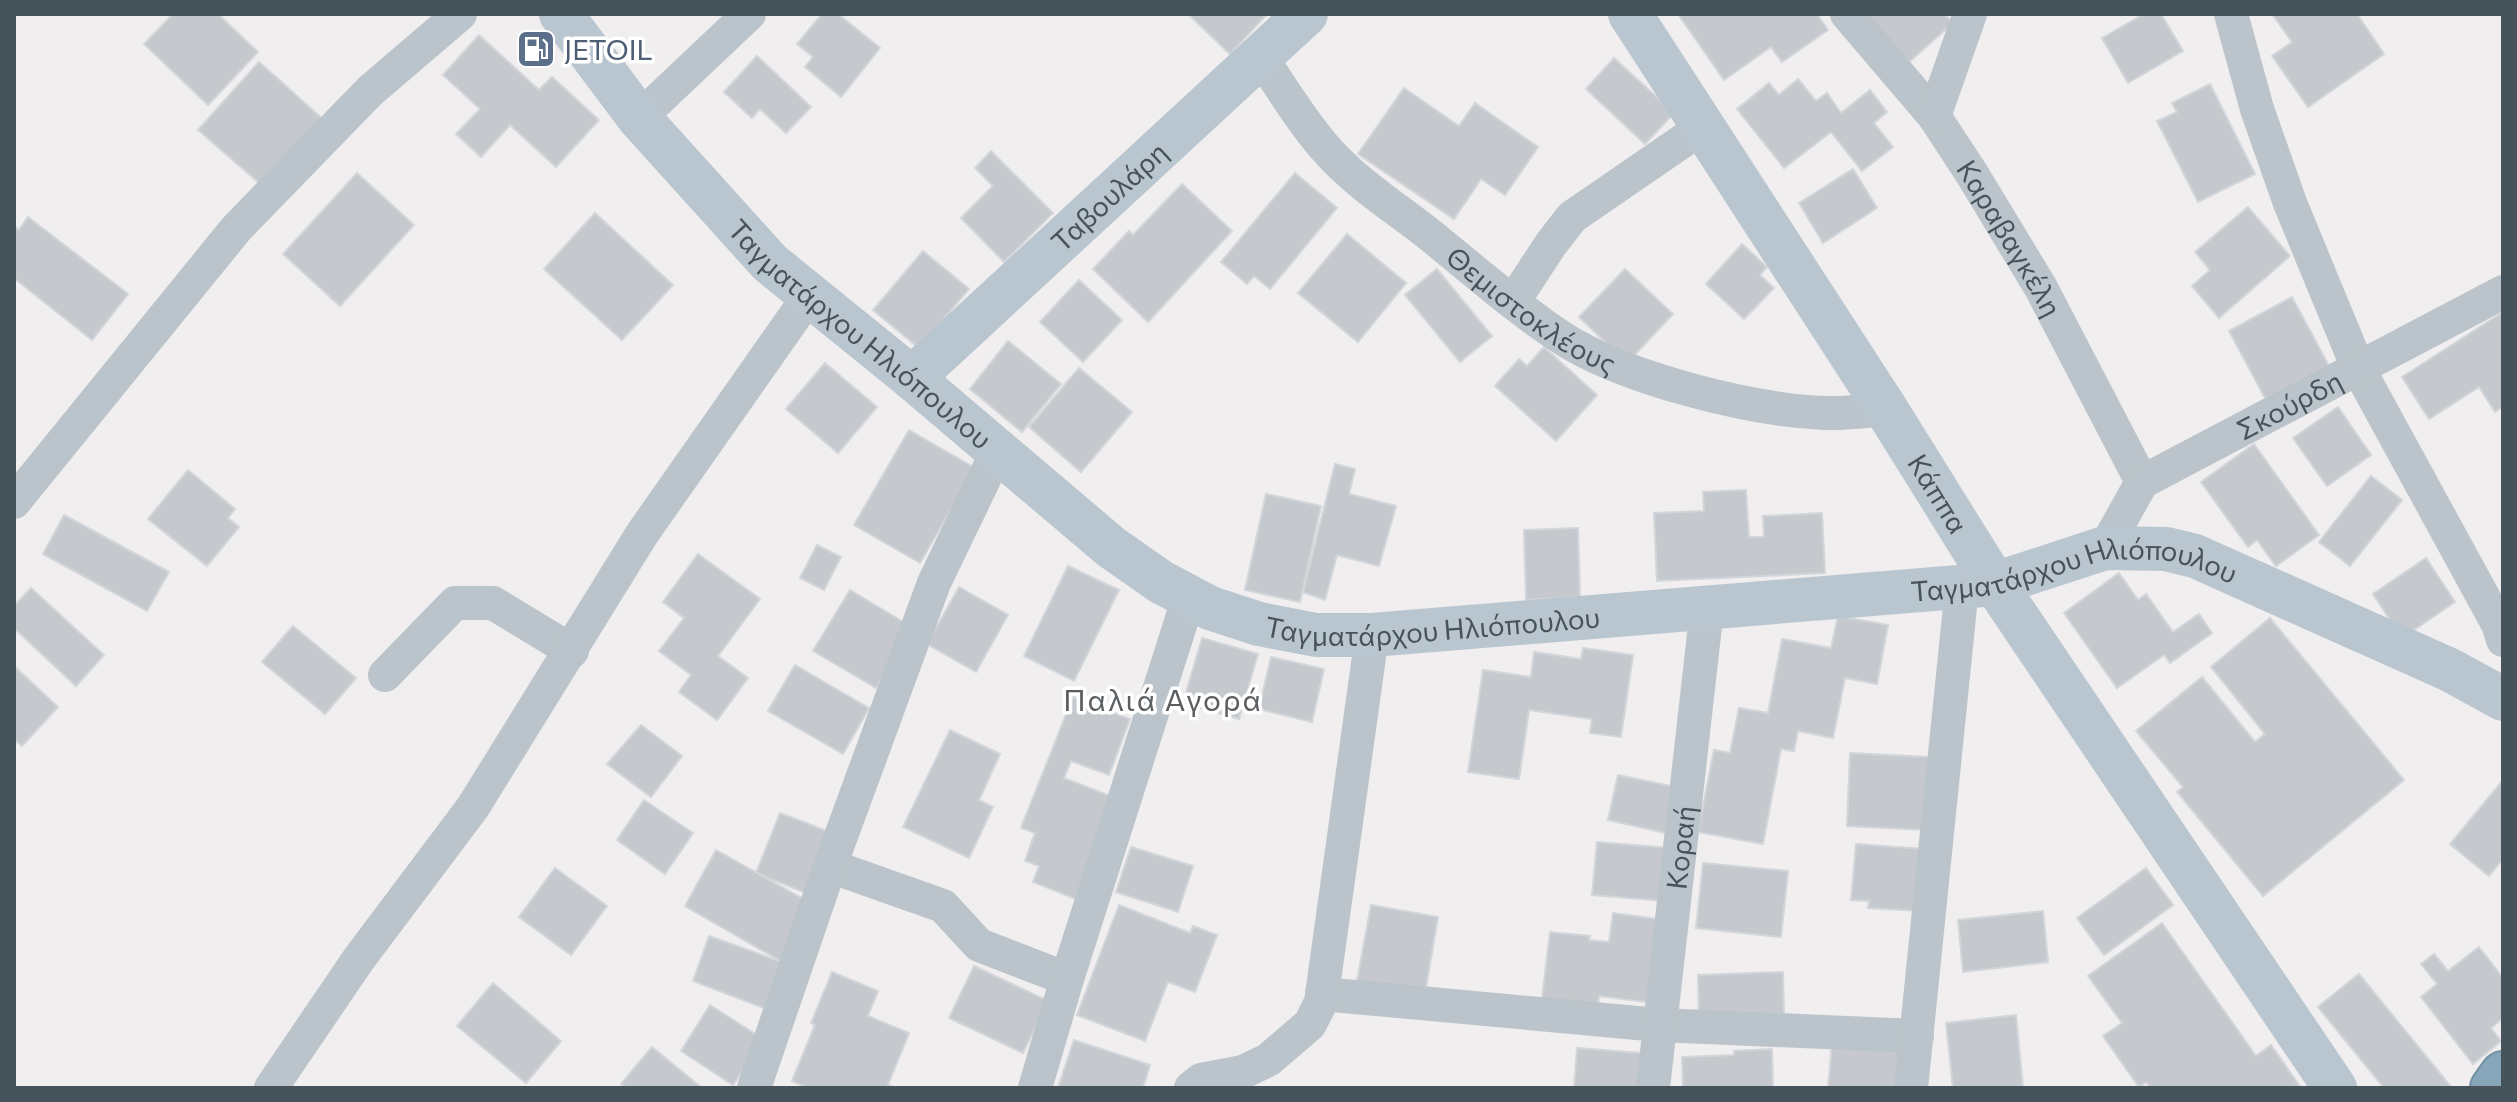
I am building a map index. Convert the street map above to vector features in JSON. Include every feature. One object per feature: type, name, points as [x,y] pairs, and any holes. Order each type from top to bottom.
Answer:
[{"type":"highway","points":[[2493,1088],[2503,1074]]},
{"type":"main road","name":"Ταγματάρχου Ηλιόπουλου","points":[[561,14],[639,118],[770,263],[912,378],[1111,547],[1161,582],[1210,608],[1259,624],[1316,635],[1372,635],[1979,586],[2105,548],[2166,549],[2195,556],[2450,670],[2503,699]]},
{"type":"main road","name":"Ταβουλάρη","points":[[912,378],[1306,14]]},
{"type":"main road","name":"Κάππα","points":[[1630,14],[1886,409],[1979,586],[2335,1088]]},
{"type":"street","points":[[14,502],[236,229],[370,91],[460,14]]},
{"type":"street","points":[[639,118],[749,14]]},
{"type":"street","name":"Καραβαγκέλη","points":[[1847,14],[1934,116],[2041,288],[2142,482]]},
{"type":"street","points":[[1934,116],[1970,14]]},
{"type":"street","points":[[2229,15],[2290,203],[2358,368],[2498,624],[2503,640]]},
{"type":"street","name":"Θεμιστοκλέους","points":[[1260,56],[1310,128],[1339,163],[1561,338],[1600,358],[1699,392],[1743,402],[1823,413],[1886,409]]},
{"type":"street","points":[[1513,302],[1572,217],[1703,127]]},
{"type":"street","name":"Σκούρδη","points":[[2142,482],[2503,292]]},
{"type":"street","points":[[271,1088],[358,960],[473,807],[642,534],[809,296]]},
{"type":"street","points":[[754,1088],[830,866],[934,583],[997,452]]},
{"type":"street","points":[[2105,548],[2142,482]]},
{"type":"street","points":[[1911,1088],[1979,586]]},
{"type":"street","points":[[1035,1088],[1189,597]]},
{"type":"street","points":[[385,675],[455,603],[493,603],[572,651]]},
{"type":"street","name":"Κοραή","points":[[1653,1088],[1707,608]]},
{"type":"street","points":[[1191,1088],[1201,1080],[1243,1072],[1268,1060],[1310,1024],[1322,994],[1372,635]]},
{"type":"street","points":[[830,866],[943,906],[979,945],[1067,979]]},
{"type":"street","points":[[1322,994],[1659,1025],[1917,1036]]},
{"type":"building","points":[[173,14],[218,14],[258,52],[208,105],[144,44]]},
{"type":"building","points":[[822,14],[838,14],[880,48],[841,97],[805,67],[813,57],[797,44]]},
{"type":"building","points":[[1188,14],[1267,14],[1230,54]]},
{"type":"building","points":[[1678,14],[1817,14],[1828,30],[1782,62],[1771,47],[1724,80]]},
{"type":"building","points":[[1865,14],[1944,14],[1953,23],[1909,62]]},
{"type":"building","points":[[2144,14],[2161,14],[2183,51],[2128,83],[2102,38]]},
{"type":"building","points":[[2272,14],[2357,14],[2384,54],[2308,107],[2272,56],[2292,42]]},
{"type":"building","points":[[479,35],[539,90],[552,77],[599,120],[556,167],[510,125],[481,157],[456,134],[480,109],[443,75]]},
{"type":"building","points":[[757,56],[811,107],[786,133],[760,109],[752,118],[724,92]]},
{"type":"building","points":[[1614,58],[1674,113],[1645,144],[1586,89]]},
{"type":"building","points":[[259,62],[324,120],[265,188],[198,130]]},
{"type":"building","points":[[1798,79],[1816,101],[1827,93],[1841,113],[1870,90],[1887,112],[1874,123],[1893,147],[1862,171],[1831,132],[1784,168],[1737,109],[1769,83],[1779,95]]},
{"type":"building","points":[[2210,84],[2255,174],[2198,202],[2157,121],[2177,112],[2172,103]]},
{"type":"building","points":[[1404,88],[1459,126],[1475,103],[1538,147],[1505,195],[1481,179],[1454,219],[1358,154]]},
{"type":"building","points":[[991,151],[1053,213],[1004,262],[961,218],[993,186],[975,168]]},
{"type":"building","points":[[1853,169],[1877,208],[1823,243],[1799,203]]},
{"type":"building","points":[[357,173],[414,225],[340,306],[283,254]]},
{"type":"building","points":[[1295,173],[1337,208],[1270,289],[1254,276],[1247,284],[1221,262]]},
{"type":"building","points":[[1182,184],[1232,231],[1148,322],[1093,269],[1129,231],[1133,235]]},
{"type":"building","points":[[2248,207],[2290,256],[2219,318],[2192,286],[2210,270],[2195,252]]},
{"type":"building","points":[[595,213],[673,285],[622,340],[544,269]]},
{"type":"building","points":[[28,217],[128,294],[92,340],[14,278],[14,226],[19,230]]},
{"type":"building","points":[[1347,234],[1406,283],[1358,342],[1298,293]]},
{"type":"building","points":[[1742,244],[1767,267],[1760,275],[1774,288],[1744,319],[1706,284]]},
{"type":"building","points":[[923,251],[969,289],[919,348],[873,310]]},
{"type":"building","points":[[1437,269],[1492,336],[1460,362],[1405,295]]},
{"type":"building","points":[[1625,269],[1673,314],[1627,363],[1579,317]]},
{"type":"building","points":[[1079,280],[1122,320],[1083,362],[1040,322]]},
{"type":"building","points":[[2292,297],[2335,377],[2272,411],[2229,331]]},
{"type":"building","points":[[2503,312],[2503,407],[2495,412],[2479,387],[2429,419],[2402,377]]},
{"type":"building","points":[[1008,341],[1061,384],[1022,432],[970,389]]},
{"type":"building","points":[[1544,347],[1597,395],[1556,441],[1495,386],[1519,359],[1527,366]]},
{"type":"building","points":[[825,363],[877,407],[838,453],[786,409]]},
{"type":"building","points":[[1079,368],[1132,412],[1081,472],[1029,427]]},
{"type":"building","points":[[2338,407],[2371,455],[2327,486],[2293,438]]},
{"type":"building","points":[[909,430],[975,468],[920,563],[854,525]]},
{"type":"building","points":[[2254,444],[2319,535],[2276,566],[2257,540],[2248,547],[2201,482]]},
{"type":"building","points":[[1335,464],[1355,469],[1349,494],[1396,506],[1379,566],[1337,555],[1325,600],[1303,592]]},
{"type":"building","points":[[188,470],[235,509],[228,518],[239,527],[207,566],[148,519]]},
{"type":"building","points":[[2371,476],[2402,500],[2350,566],[2319,542]]},
{"type":"building","points":[[1746,490],[1749,537],[1764,537],[1763,516],[1822,513],[1825,573],[1657,581],[1654,513],[1704,511],[1703,492]]},
{"type":"building","points":[[1266,494],[1321,506],[1300,602],[1245,590]]},
{"type":"building","points":[[64,515],[169,572],[147,611],[43,554]]},
{"type":"building","points":[[1578,528],[1580,597],[1526,600],[1524,530]]},
{"type":"building","points":[[817,545],[841,557],[824,590],[800,578]]},
{"type":"building","points":[[698,554],[760,599],[718,656],[748,678],[717,720],[679,692],[691,675],[659,651],[684,618],[663,602]]},
{"type":"building","points":[[2426,558],[2455,602],[2402,638],[2373,594]]},
{"type":"building","points":[[1068,566],[1119,590],[1074,681],[1024,656]]},
{"type":"building","points":[[2119,573],[2138,600],[2146,594],[2173,632],[2199,614],[2212,633],[2170,663],[2164,655],[2117,688],[2064,613]]},
{"type":"building","points":[[959,587],[1008,615],[976,672],[927,644]]},
{"type":"building","points":[[31,588],[104,655],[76,686],[14,628],[14,606]]},
{"type":"building","points":[[850,590],[912,627],[876,688],[813,651]]},
{"type":"building","points":[[1838,616],[1888,625],[1877,684],[1845,678],[1833,738],[1798,731],[1794,751],[1781,749],[1763,844],[1698,832],[1714,750],[1730,753],[1739,708],[1768,713],[1782,639],[1831,648]]},
{"type":"building","points":[[2270,618],[2404,780],[2263,896],[2177,792],[2183,787],[2136,731],[2202,677],[2255,742],[2265,734],[2211,667]]},
{"type":"building","points":[[293,626],[356,678],[325,714],[262,662]]},
{"type":"building","points":[[1202,638],[1258,654],[1239,719],[1183,703]]},
{"type":"building","points":[[1583,648],[1633,655],[1621,737],[1590,733],[1592,719],[1529,710],[1519,779],[1468,772],[1483,670],[1531,677],[1534,652],[1581,659]]},
{"type":"building","points":[[1271,657],[1324,669],[1312,722],[1259,709]]},
{"type":"building","points":[[795,665],[869,708],[843,754],[768,711]]},
{"type":"building","points":[[14,666],[58,707],[22,746],[14,739]]},
{"type":"building","points":[[1073,697],[1130,719],[1109,775],[1071,761],[1064,778],[1118,799],[1078,900],[1033,882],[1039,866],[1025,861],[1035,833],[1021,828]]},
{"type":"building","points":[[641,725],[682,756],[651,797],[607,764]]},
{"type":"building","points":[[950,730],[1000,754],[979,800],[993,807],[969,858],[903,827]]},
{"type":"building","points":[[1850,753],[1929,757],[1925,830],[1847,826]]},
{"type":"building","points":[[1618,775],[1680,788],[1670,834],[1608,820]]},
{"type":"building","points":[[2503,780],[2503,859],[2489,876],[2450,844]]},
{"type":"building","points":[[644,800],[693,833],[665,874],[617,840]]},
{"type":"building","points":[[780,813],[835,834],[811,895],[756,873]]},
{"type":"building","points":[[1597,842],[1669,848],[1664,901],[1592,895]]},
{"type":"building","points":[[1856,844],[1924,849],[1920,911],[1868,908],[1869,901],[1851,900]]},
{"type":"building","points":[[1131,847],[1193,866],[1178,912],[1116,892]]},
{"type":"building","points":[[716,850],[814,905],[782,962],[685,906]]},
{"type":"building","points":[[1703,863],[1788,871],[1781,937],[1696,928]]},
{"type":"building","points":[[555,868],[607,906],[571,955],[519,917]]},
{"type":"building","points":[[2146,868],[2173,905],[2104,955],[2077,918]]},
{"type":"building","points":[[1119,905],[1190,933],[1193,926],[1217,935],[1195,992],[1168,982],[1145,1041],[1077,1015]]},
{"type":"building","points":[[1371,905],[1438,917],[1425,993],[1357,981]]},
{"type":"building","points":[[2043,911],[2048,962],[1963,972],[1958,920]]},
{"type":"building","points":[[1613,913],[1665,920],[1654,1003],[1599,996],[1598,1006],[1542,999],[1550,932],[1590,936],[1589,940],[1609,942]]},
{"type":"building","points":[[2162,923],[2256,1056],[2271,1045],[2301,1088],[2151,1088],[2146,1082],[2139,1087],[2103,1036],[2122,1023],[2088,976]]},
{"type":"building","points":[[709,936],[782,962],[766,1009],[693,981]]},
{"type":"building","points":[[2479,947],[2503,978],[2503,1018],[2491,1028],[2501,1041],[2473,1064],[2421,997],[2437,984],[2421,964],[2434,954],[2448,971]]},
{"type":"building","points":[[974,966],[1048,1001],[1023,1053],[949,1018]]},
{"type":"building","points":[[832,972],[878,991],[868,1016],[909,1033],[888,1085],[896,1088],[808,1088],[792,1081]]},
{"type":"building","points":[[1783,972],[1784,1019],[1699,1022],[1698,975]]},
{"type":"building","points":[[2359,974],[2452,1088],[2384,1088],[2318,1007]]},
{"type":"building","points":[[493,983],[561,1041],[526,1083],[457,1026]]},
{"type":"building","points":[[710,1005],[763,1039],[733,1085],[681,1051]]},
{"type":"building","points":[[2016,1015],[2023,1088],[1953,1088],[1946,1023]]},
{"type":"building","points":[[1074,1040],[1150,1065],[1143,1088],[1058,1088]]},
{"type":"building","points":[[1832,1044],[1911,1052],[1907,1088],[1828,1088]]},
{"type":"building","points":[[652,1047],[702,1088],[625,1088],[621,1084]]},
{"type":"building","points":[[1577,1048],[1641,1053],[1638,1088],[1574,1088]]},
{"type":"building","points":[[1772,1049],[1773,1088],[1683,1088],[1682,1057],[1734,1055],[1734,1051]]},
{"type":"place","name":"JETOIL","points":[[536,49]]},
{"type":"district","name":"Παλιά Αγορά","points":[[1163,698]]}]
